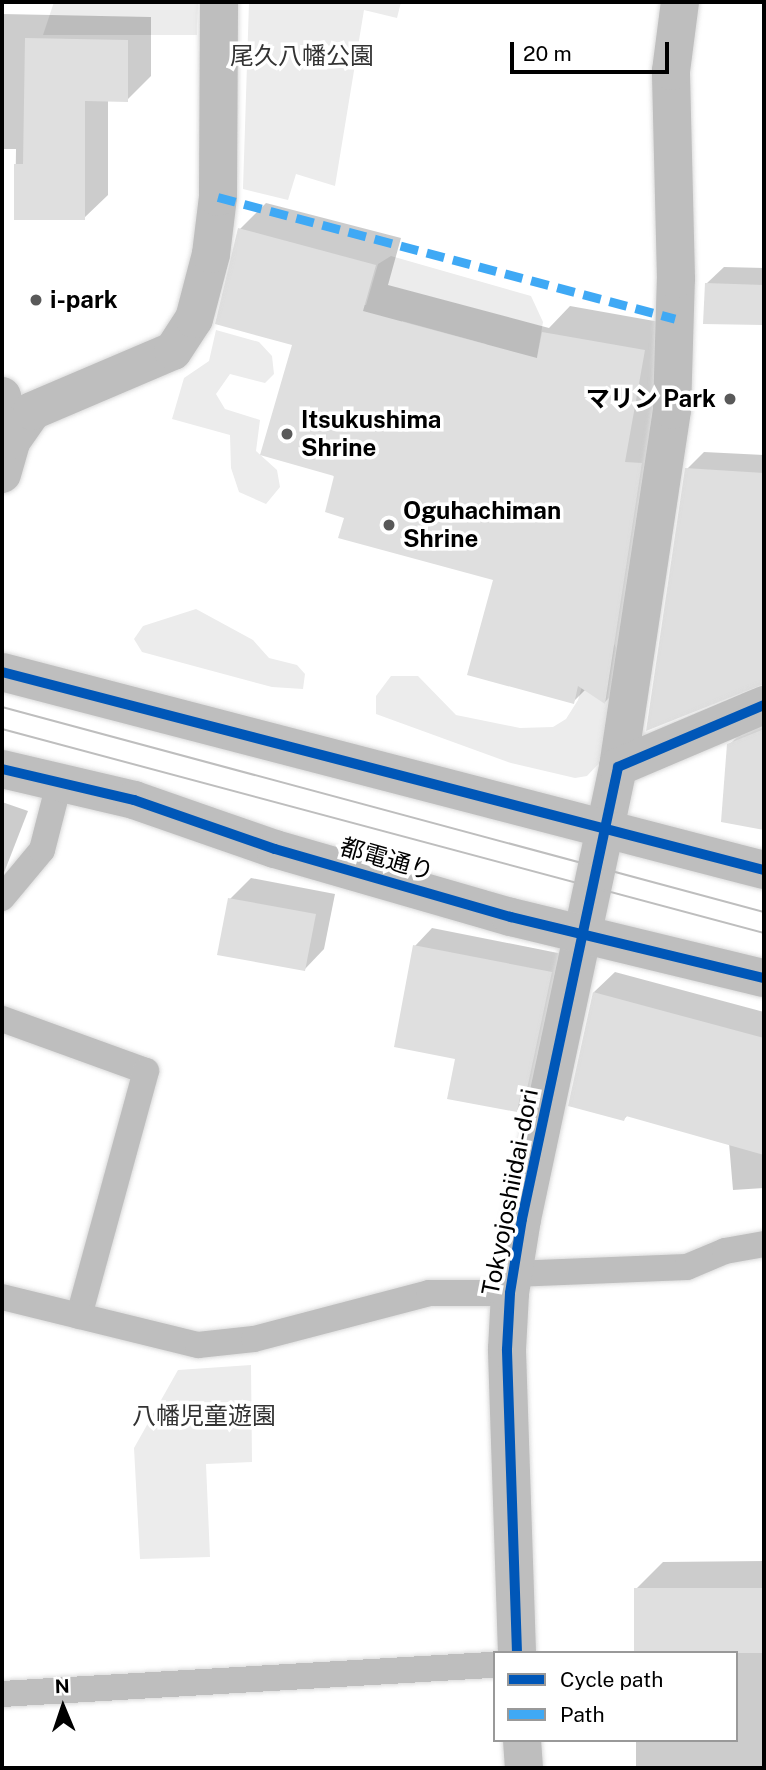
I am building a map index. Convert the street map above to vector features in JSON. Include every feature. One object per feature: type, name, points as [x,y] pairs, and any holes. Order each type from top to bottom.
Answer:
[{"type":"street","points":[[7,457],[33,411],[173,351],[194,319],[211,254],[218,197],[219,2]]},
{"type":"street","name":"Tokyojoshiidai-dori","points":[[517,1651],[507,1349],[512,1284],[585,934],[603,828],[618,767],[672,410],[676,279],[671,71],[680,2]]},
{"type":"street","points":[[2,396],[7,457]]},
{"type":"street","points":[[2,672],[764,870]]},
{"type":"street","points":[[618,767],[764,705]]},
{"type":"street","name":"都電通り","points":[[2,769],[134,800],[275,849],[585,934],[764,978]]},
{"type":"street","points":[[522,1742],[524,1768]]},
{"type":"lane","points":[[2,898],[42,850],[59,784]]},
{"type":"lane","points":[[2,1019],[146,1071],[79,1316]]},
{"type":"lane","points":[[2,1297],[198,1345],[254,1339],[429,1293],[687,1267],[725,1251],[764,1244]]},
{"type":"lane","points":[[2,1694],[493,1665]]},
{"type":"green space","points":[[54,2],[198,2],[197,35],[43,35]]},
{"type":"green space","name":"尾久八幡公園","points":[[249,2],[401,2],[397,18],[364,10],[335,186],[296,174],[288,200],[243,189]]},
{"type":"green space","points":[[391,256],[531,296],[543,322],[523,439],[486,344],[402,321],[373,429],[362,305],[366,305],[378,264]]},
{"type":"green space","points":[[216,330],[259,342],[272,356],[274,374],[265,383],[230,374],[216,394],[225,409],[260,420],[256,451],[277,470],[280,487],[266,504],[239,492],[231,468],[230,435],[172,419],[184,378],[209,361]]},
{"type":"green space","points":[[196,609],[253,640],[269,658],[297,665],[305,674],[303,689],[272,687],[142,652],[134,639],[143,626]]},
{"type":"green space","points":[[612,640],[620,655],[603,759],[587,776],[575,778],[511,763],[376,714],[376,696],[391,676],[418,676],[456,715],[520,728],[553,727],[566,719],[578,700],[586,673]]},
{"type":"green space","name":"八幡児童遊園","points":[[251,1365],[252,1462],[206,1464],[210,1557],[140,1559],[134,1448],[178,1370]]},
{"type":"building","points":[[25,38],[128,40],[128,102],[85,101],[85,220],[14,220],[14,164],[23,164]]},
{"type":"building","points":[[238,228],[376,265],[363,311],[537,358],[542,332],[645,350],[625,462],[642,463],[605,704],[578,686],[574,704],[467,675],[493,580],[338,538],[344,518],[325,512],[334,476],[260,455],[292,345],[215,324]]},
{"type":"building","points":[[705,283],[764,285],[764,325],[703,324]]},
{"type":"building","points":[[685,468],[764,473],[764,684],[646,731]]},
{"type":"building","points":[[764,729],[764,830],[721,822],[727,744]]},
{"type":"building","points":[[228,898],[316,914],[305,971],[217,955]]},
{"type":"building","points":[[413,945],[552,972],[526,1094],[521,1092],[517,1112],[447,1099],[455,1059],[394,1047]]},
{"type":"building","points":[[593,992],[764,1038],[764,1155],[626,1116],[624,1121],[568,1106]]},
{"type":"building","points":[[634,1588],[764,1588],[764,1653],[634,1651]]},
{"type":"tram line","points":[[2,707],[764,912]]},
{"type":"tram line","points":[[2,729],[764,933]]},
{"type":"marked path","points":[[218,197],[675,319]]},
{"type":"cycle path","points":[[2,672],[764,870]]},
{"type":"cycle path","points":[[517,1651],[507,1349],[510,1293],[522,1219],[618,767],[764,705]]},
{"type":"cycle path","points":[[2,769],[134,800],[275,849],[511,917],[764,978]]},
{"type":"place","name":"i-park","points":[[36,300]]},
{"type":"place","name":"マリン Park","points":[[730,399]]},
{"type":"place","name":"Itsukushima Shrine","points":[[287,434]]},
{"type":"place","name":"Oguhachiman Shrine","points":[[389,525]]}]
